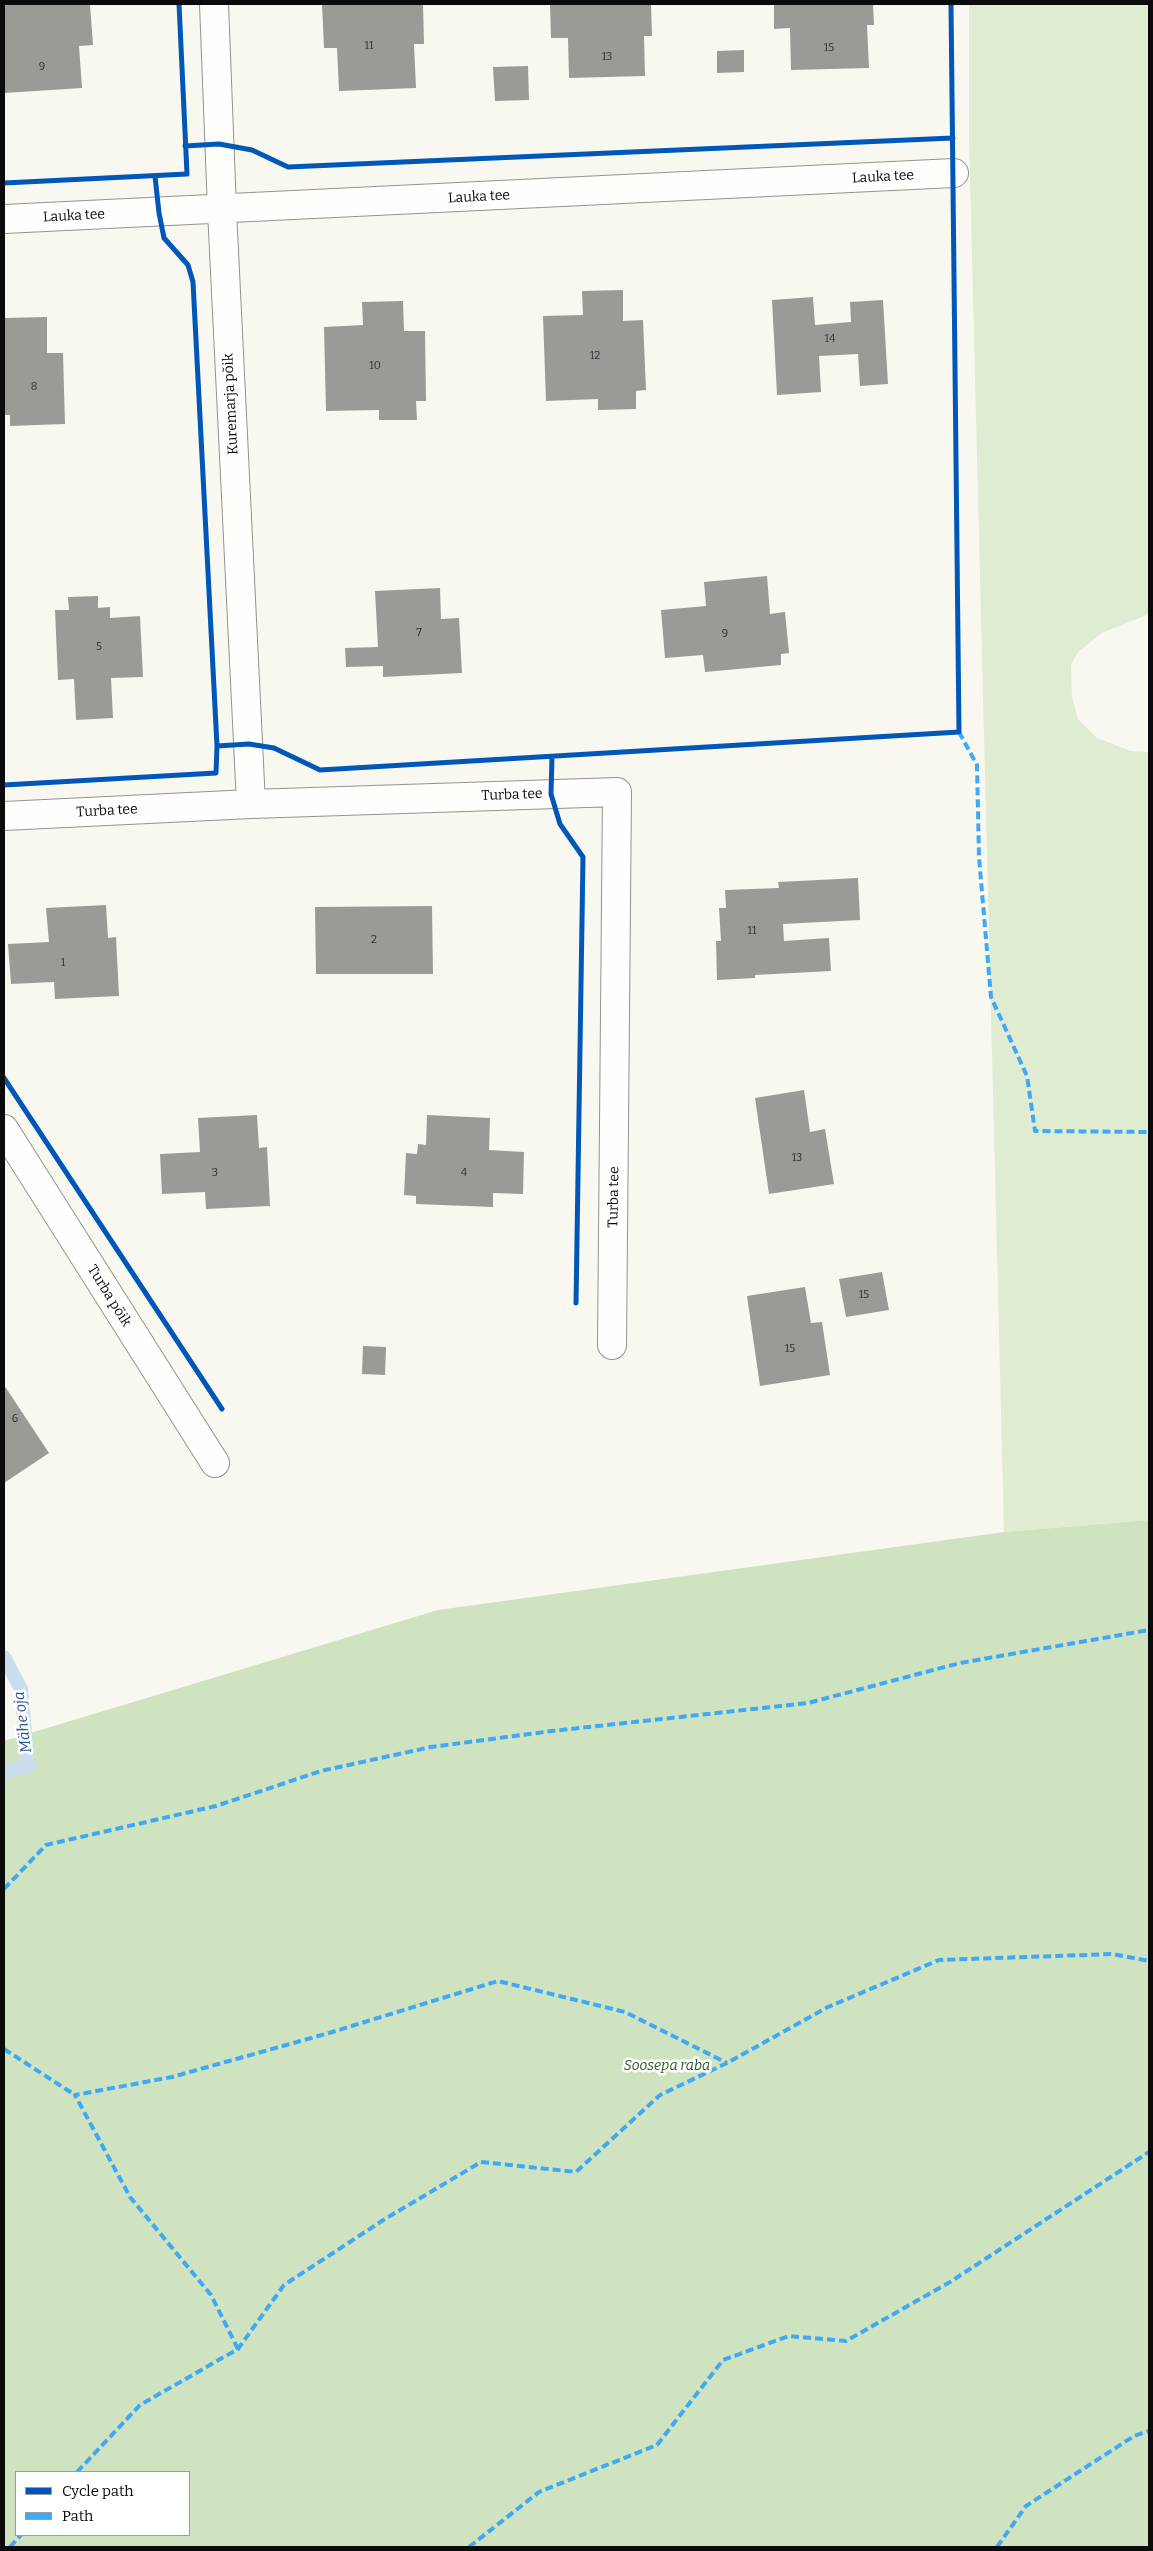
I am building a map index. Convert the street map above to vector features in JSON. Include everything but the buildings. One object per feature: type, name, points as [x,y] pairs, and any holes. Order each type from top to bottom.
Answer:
[{"type":"street","name":"Kuremarja põik","points":[[214,4],[222,210],[251,804]]},
{"type":"street","name":"Lauka tee","points":[[4,219],[222,210],[954,173]]},
{"type":"street","name":"Turba tee","points":[[4,816],[251,804],[617,792],[612,1345]]},
{"type":"street","name":"Turba põik","points":[[4,1129],[215,1463]]},
{"type":"green space","points":[[969,4],[1149,4],[1149,614],[1102,633],[1078,652],[1071,665],[1072,697],[1078,719],[1097,738],[1131,751],[1149,752],[1149,1520],[1004,1532],[969,139]]},
{"type":"green space","name":"Soosepa raba","points":[[1149,1520],[1149,2547],[4,2547],[4,1741],[438,1610],[1004,1532]]},
{"type":"waterway","name":"Mähe oja","points":[[4,1657],[21,1689],[28,1766],[4,1772]]},
{"type":"marked path","points":[[959,732],[977,765],[979,857],[991,997],[1027,1076],[1035,1131],[1149,1132]]},
{"type":"marked path","points":[[4,1889],[46,1845],[216,1806],[321,1771],[431,1747],[552,1731],[808,1703],[960,1663],[1149,1630]]},
{"type":"marked path","points":[[78,2471],[140,2405],[238,2349],[284,2285],[385,2219],[481,2162],[576,2172],[660,2095],[727,2063],[828,2007],[939,1960],[1113,1954],[1149,1961]]},
{"type":"marked path","points":[[238,2349],[211,2295],[130,2197],[75,2095],[172,2077],[329,2033],[498,1981],[625,2012],[727,2063]]},
{"type":"marked path","points":[[4,2049],[75,2095]]},
{"type":"marked path","points":[[469,2547],[539,2492],[657,2445],[723,2360],[789,2336],[846,2341],[950,2282],[1149,2152]]},
{"type":"marked path","points":[[997,2547],[1026,2506],[1134,2436],[1149,2431]]},
{"type":"marked path","points":[[10,2547],[20,2536]]},
{"type":"cycle path","points":[[4,183],[187,174],[179,4]]},
{"type":"cycle path","points":[[217,746],[249,744],[274,748],[320,770],[959,732],[951,4]]},
{"type":"cycle path","points":[[185,146],[219,144],[252,150],[288,167],[953,138]]},
{"type":"cycle path","points":[[4,785],[216,773],[217,746],[193,282],[188,265],[164,238],[155,176]]},
{"type":"cycle path","points":[[552,757],[551,794],[560,824],[583,857],[576,1303]]},
{"type":"cycle path","points":[[4,1078],[222,1409]]}]
